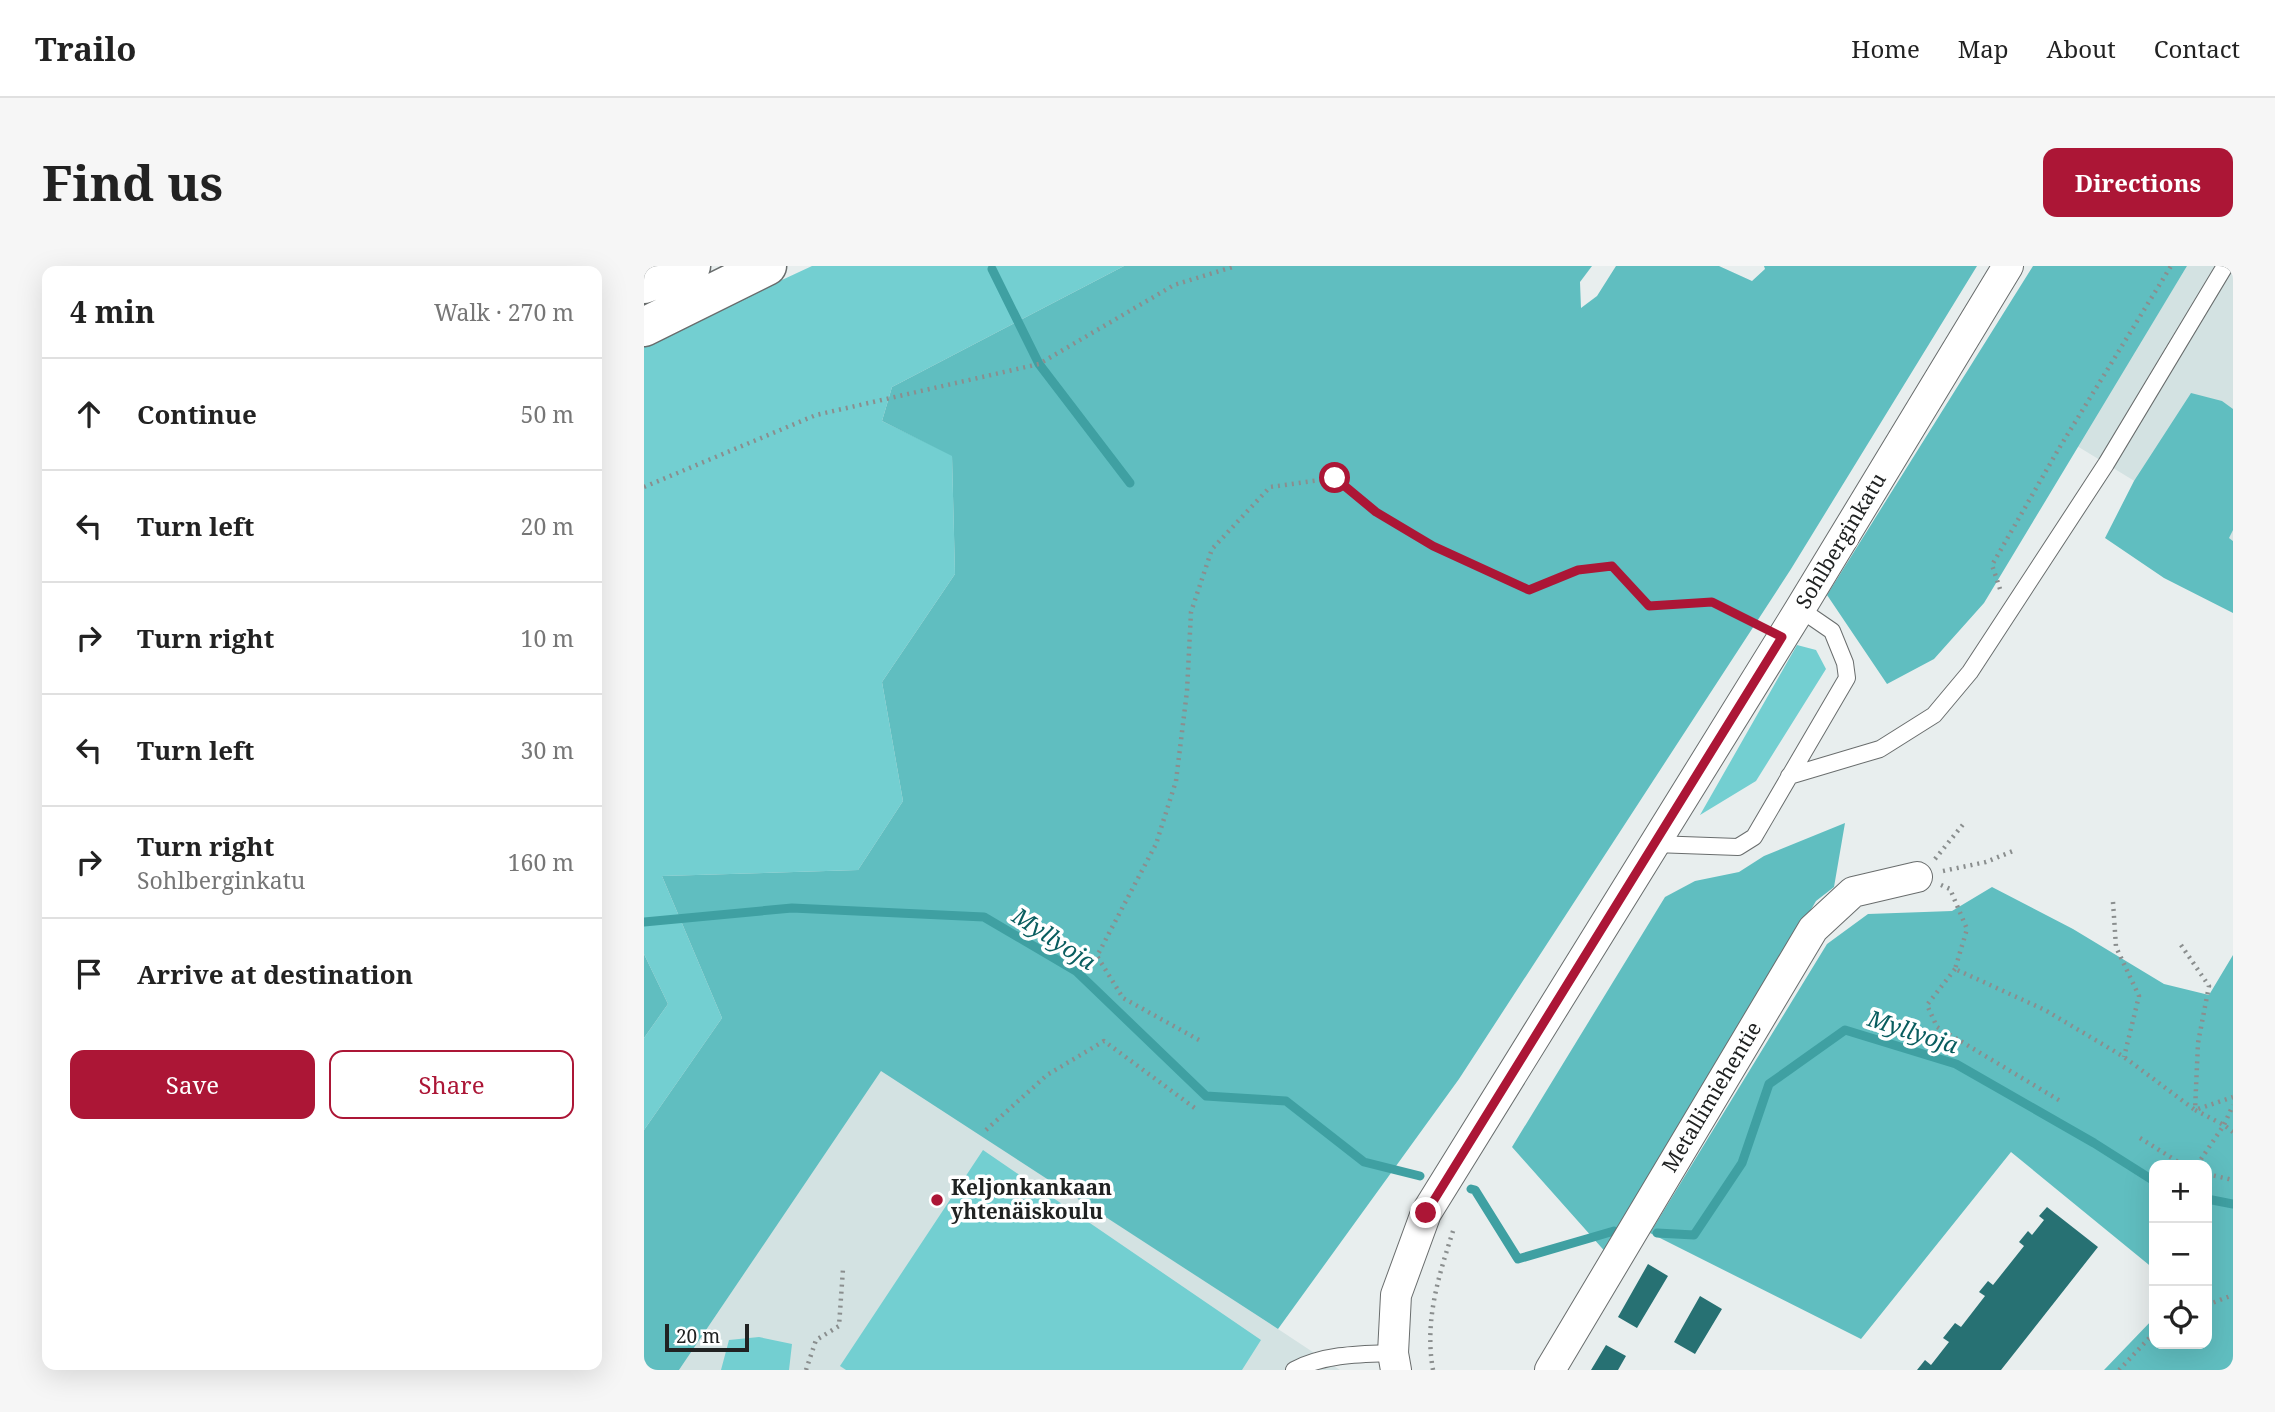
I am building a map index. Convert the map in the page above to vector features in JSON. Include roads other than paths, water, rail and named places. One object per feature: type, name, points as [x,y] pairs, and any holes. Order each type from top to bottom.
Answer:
[{"type":"highway","points":[[644,284],[691,266]]},
{"type":"highway","points":[[644,327],[767,266]]},
{"type":"street","name":"Sohlberginkatu","points":[[1395,1362],[1396,1295],[1426,1213],[1800,609],[2008,266]]},
{"type":"street","name":"Metallimiehentie","points":[[1550,1370],[1811,933],[1853,892],[1917,877]]},
{"type":"lane","points":[[1790,776],[1880,749],[1934,715],[1970,673],[2106,464],[2225,266]]},
{"type":"lane","points":[[1654,844],[1738,847],[1754,837],[1847,678],[1845,663],[1832,631],[1800,609]]},
{"type":"lane","points":[[1294,1370],[1312,1360],[1353,1354],[1395,1362]]},
{"type":"waterway","points":[[992,269],[1039,364],[1130,483]]},
{"type":"waterway","name":"Myllyoja","points":[[644,922],[792,908],[984,917],[1076,971],[1206,1096],[1286,1101],[1364,1162],[1420,1176]]},
{"type":"waterway","name":"Myllyoja","points":[[1657,1233],[1694,1235],[1742,1163],[1769,1084],[1845,1030],[1956,1064],[2149,1178]]},
{"type":"waterway","name":"Myllyoja","points":[[1471,1189],[1475,1190],[1518,1259],[1614,1231]]},
{"type":"waterway","name":"Myllyoja","points":[[2212,1200],[2233,1204]]},
{"type":"place","name":"Keljonkankaan yhtenäiskoulu","points":[[937,1200]]}]
